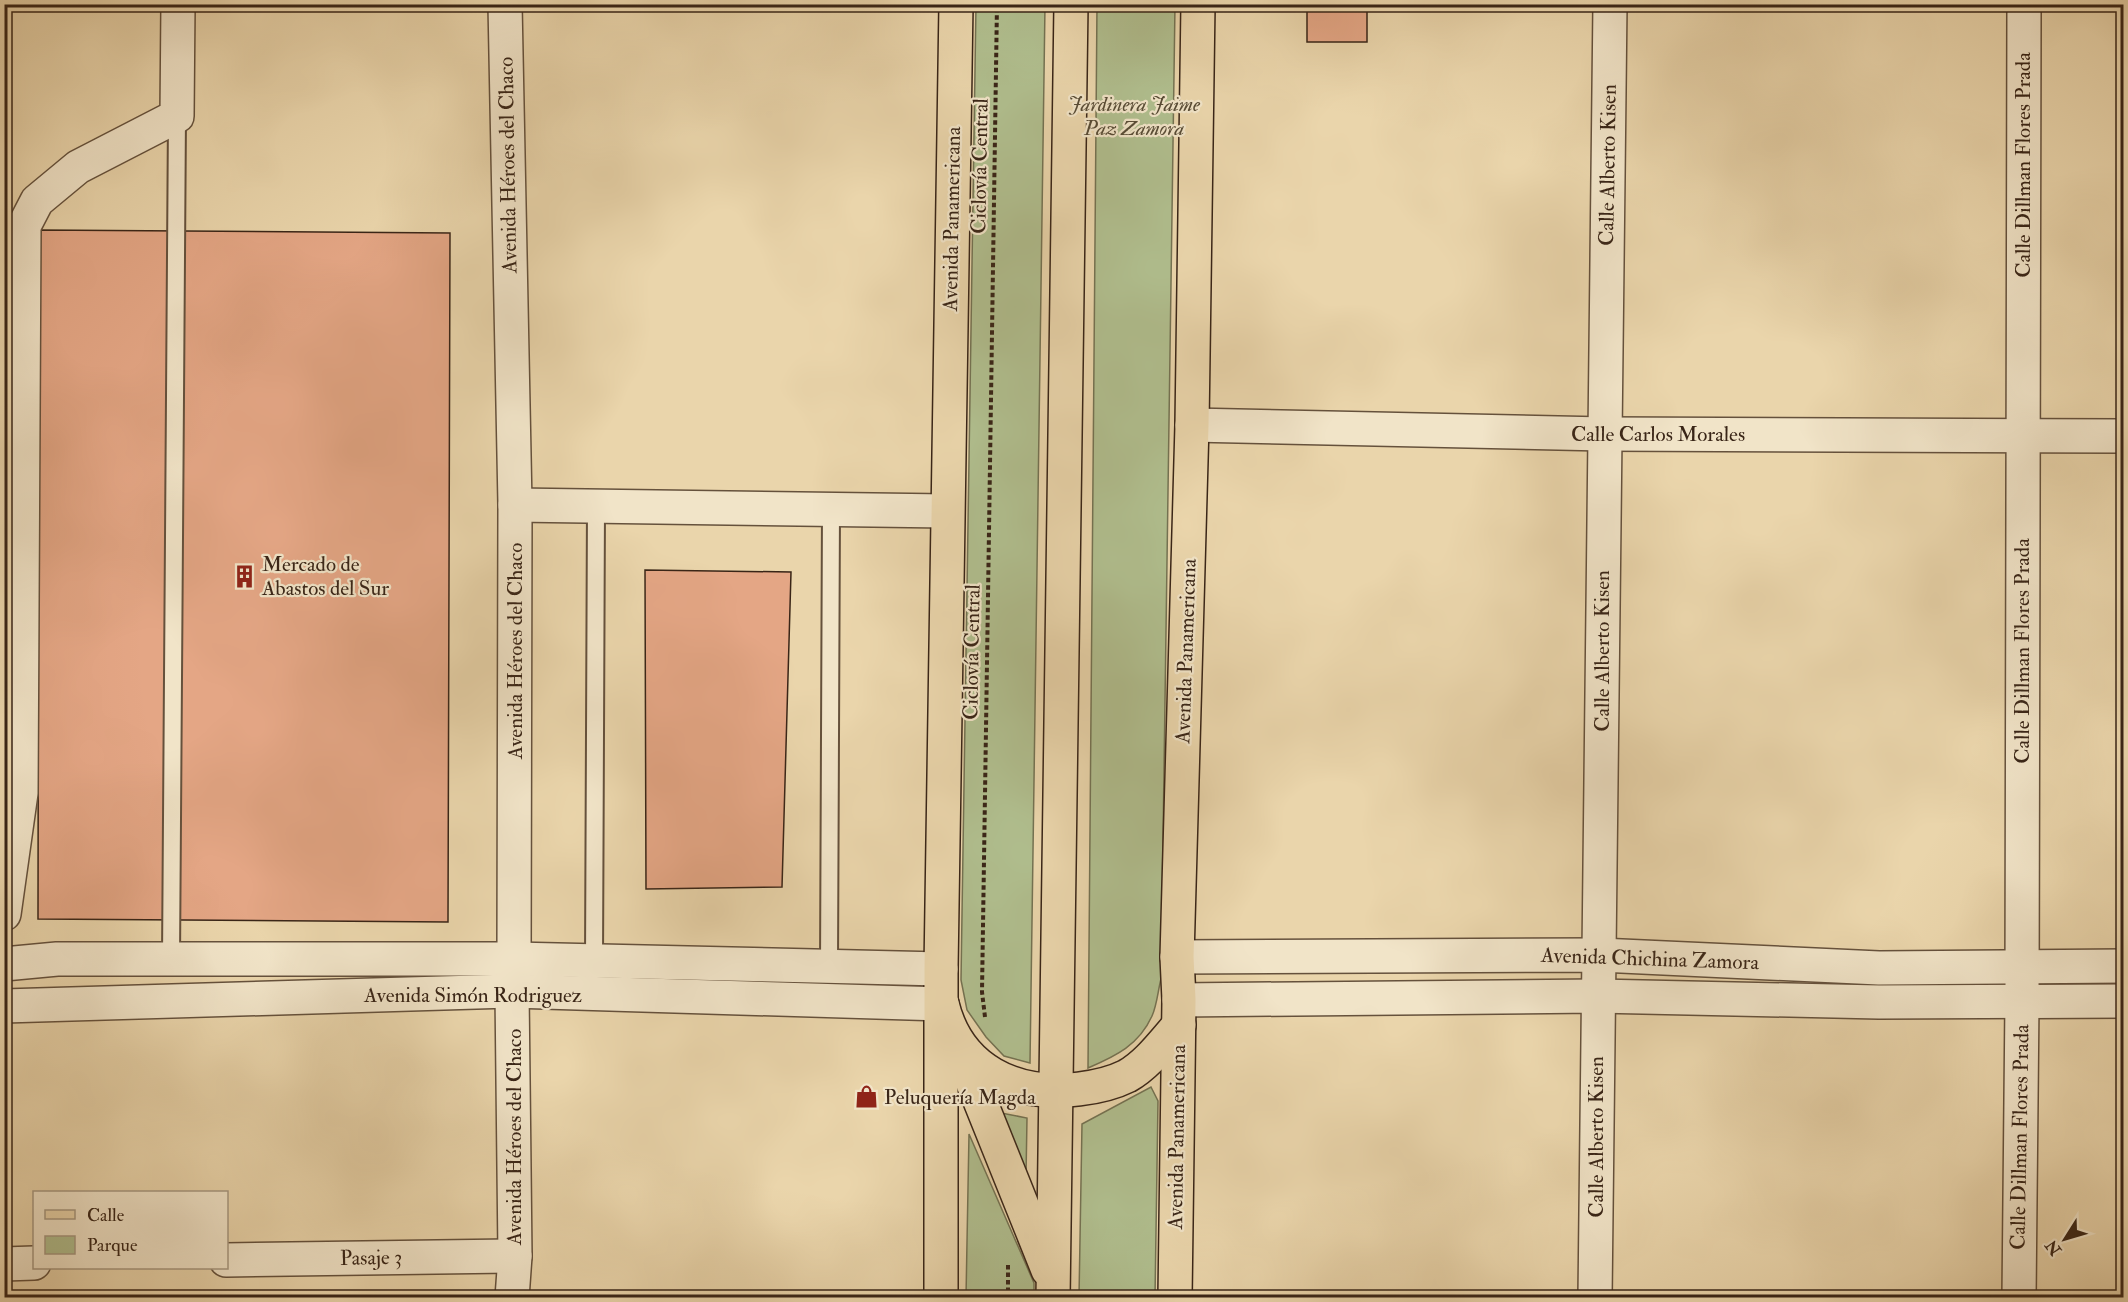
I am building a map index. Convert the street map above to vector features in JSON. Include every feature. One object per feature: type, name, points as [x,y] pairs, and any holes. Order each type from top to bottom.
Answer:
[{"type":"main road","name":"Avenida Panamericana","points":[[941,1298],[941,969],[956,4]]},
{"type":"main road","points":[[1053,1290],[1071,4]]},
{"type":"main road","name":"Avenida Panamericana","points":[[1175,1298],[1179,1013],[1177,957],[1192,425],[1198,4]]},
{"type":"main road","points":[[942,1004],[946,1022],[1053,1290]]},
{"type":"main road","points":[[954,1038],[966,1053],[993,1074],[1016,1086],[1056,1092],[1101,1087],[1127,1076],[1149,1060],[1179,1013]]},
{"type":"street","points":[[4,914],[21,793],[24,226],[37,201],[78,167],[177,116],[178,4]]},
{"type":"street","name":"Avenida Héroes del Chaco","points":[[505,4],[515,505],[512,992],[515,1256],[512,1298]]},
{"type":"street","name":"Calle Alberto Kisen","points":[[1595,1298],[1610,4]]},
{"type":"street","name":"Calle Dillman Flores Prada","points":[[2019,1298],[2022,1001],[2024,4]]},
{"type":"street","name":"Calle Carlos Morales","points":[[1192,425],[1604,434],[2124,436]]},
{"type":"street","points":[[515,505],[947,511]]},
{"type":"street","name":"Avenida Chichina Zamora","points":[[1177,957],[1600,955],[1880,968],[2124,966]]},
{"type":"street","name":"Avenida Simón Rodriguez","points":[[4,964],[57,959],[514,959],[941,969]]},
{"type":"street","points":[[1879,1002],[1880,968]]},
{"type":"street","name":"Avenida Simón Rodriguez","points":[[4,1006],[512,992],[942,1004]]},
{"type":"street","name":"Avenida Chichina Zamora","points":[[1179,1013],[1597,996],[1879,1002],[2124,1001]]},
{"type":"street","name":"Pasaje 3","points":[[228,1260],[515,1256]]},
{"type":"street","points":[[4,1264],[33,1263]]},
{"type":"lane","points":[[171,959],[177,116]]},
{"type":"lane","points":[[594,961],[596,506]]},
{"type":"lane","points":[[829,966],[831,509]]},
{"type":"path","name":"Ciclovía Central","points":[[993,1074],[981,992],[997,4]]},
{"type":"path","points":[[1008,1264],[1008,1298]]},
{"type":"green space","name":"Jardinera Jaime Paz Zamora","points":[[976,5],[1045,5],[1030,1063],[1004,1056],[986,1037],[967,1010],[961,980]]},
{"type":"green space","name":"Jardinera Jaime Paz Zamora","points":[[1097,5],[1175,5],[1161,979],[1154,1012],[1140,1035],[1117,1054],[1088,1068]]},
{"type":"green space","points":[[1151,1087],[1158,1101],[1155,1297],[1079,1297],[1082,1124]]},
{"type":"green space","points":[[996,1112],[1027,1118],[1026,1176]]},
{"type":"green space","points":[[969,1134],[1034,1283],[1034,1297],[966,1297]]},
{"type":"building","points":[[1307,4],[1367,4],[1367,42],[1307,42]]},
{"type":"building","name":"Mercado de Abastos del Sur","points":[[39,230],[450,233],[448,922],[38,919]]},
{"type":"building","points":[[645,570],[791,572],[782,887],[646,889]]},
{"type":"place","name":"Mercado de Abastos del Sur","points":[[244,576]]},
{"type":"place","name":"Peluquería Magda","points":[[866,1097]]}]
